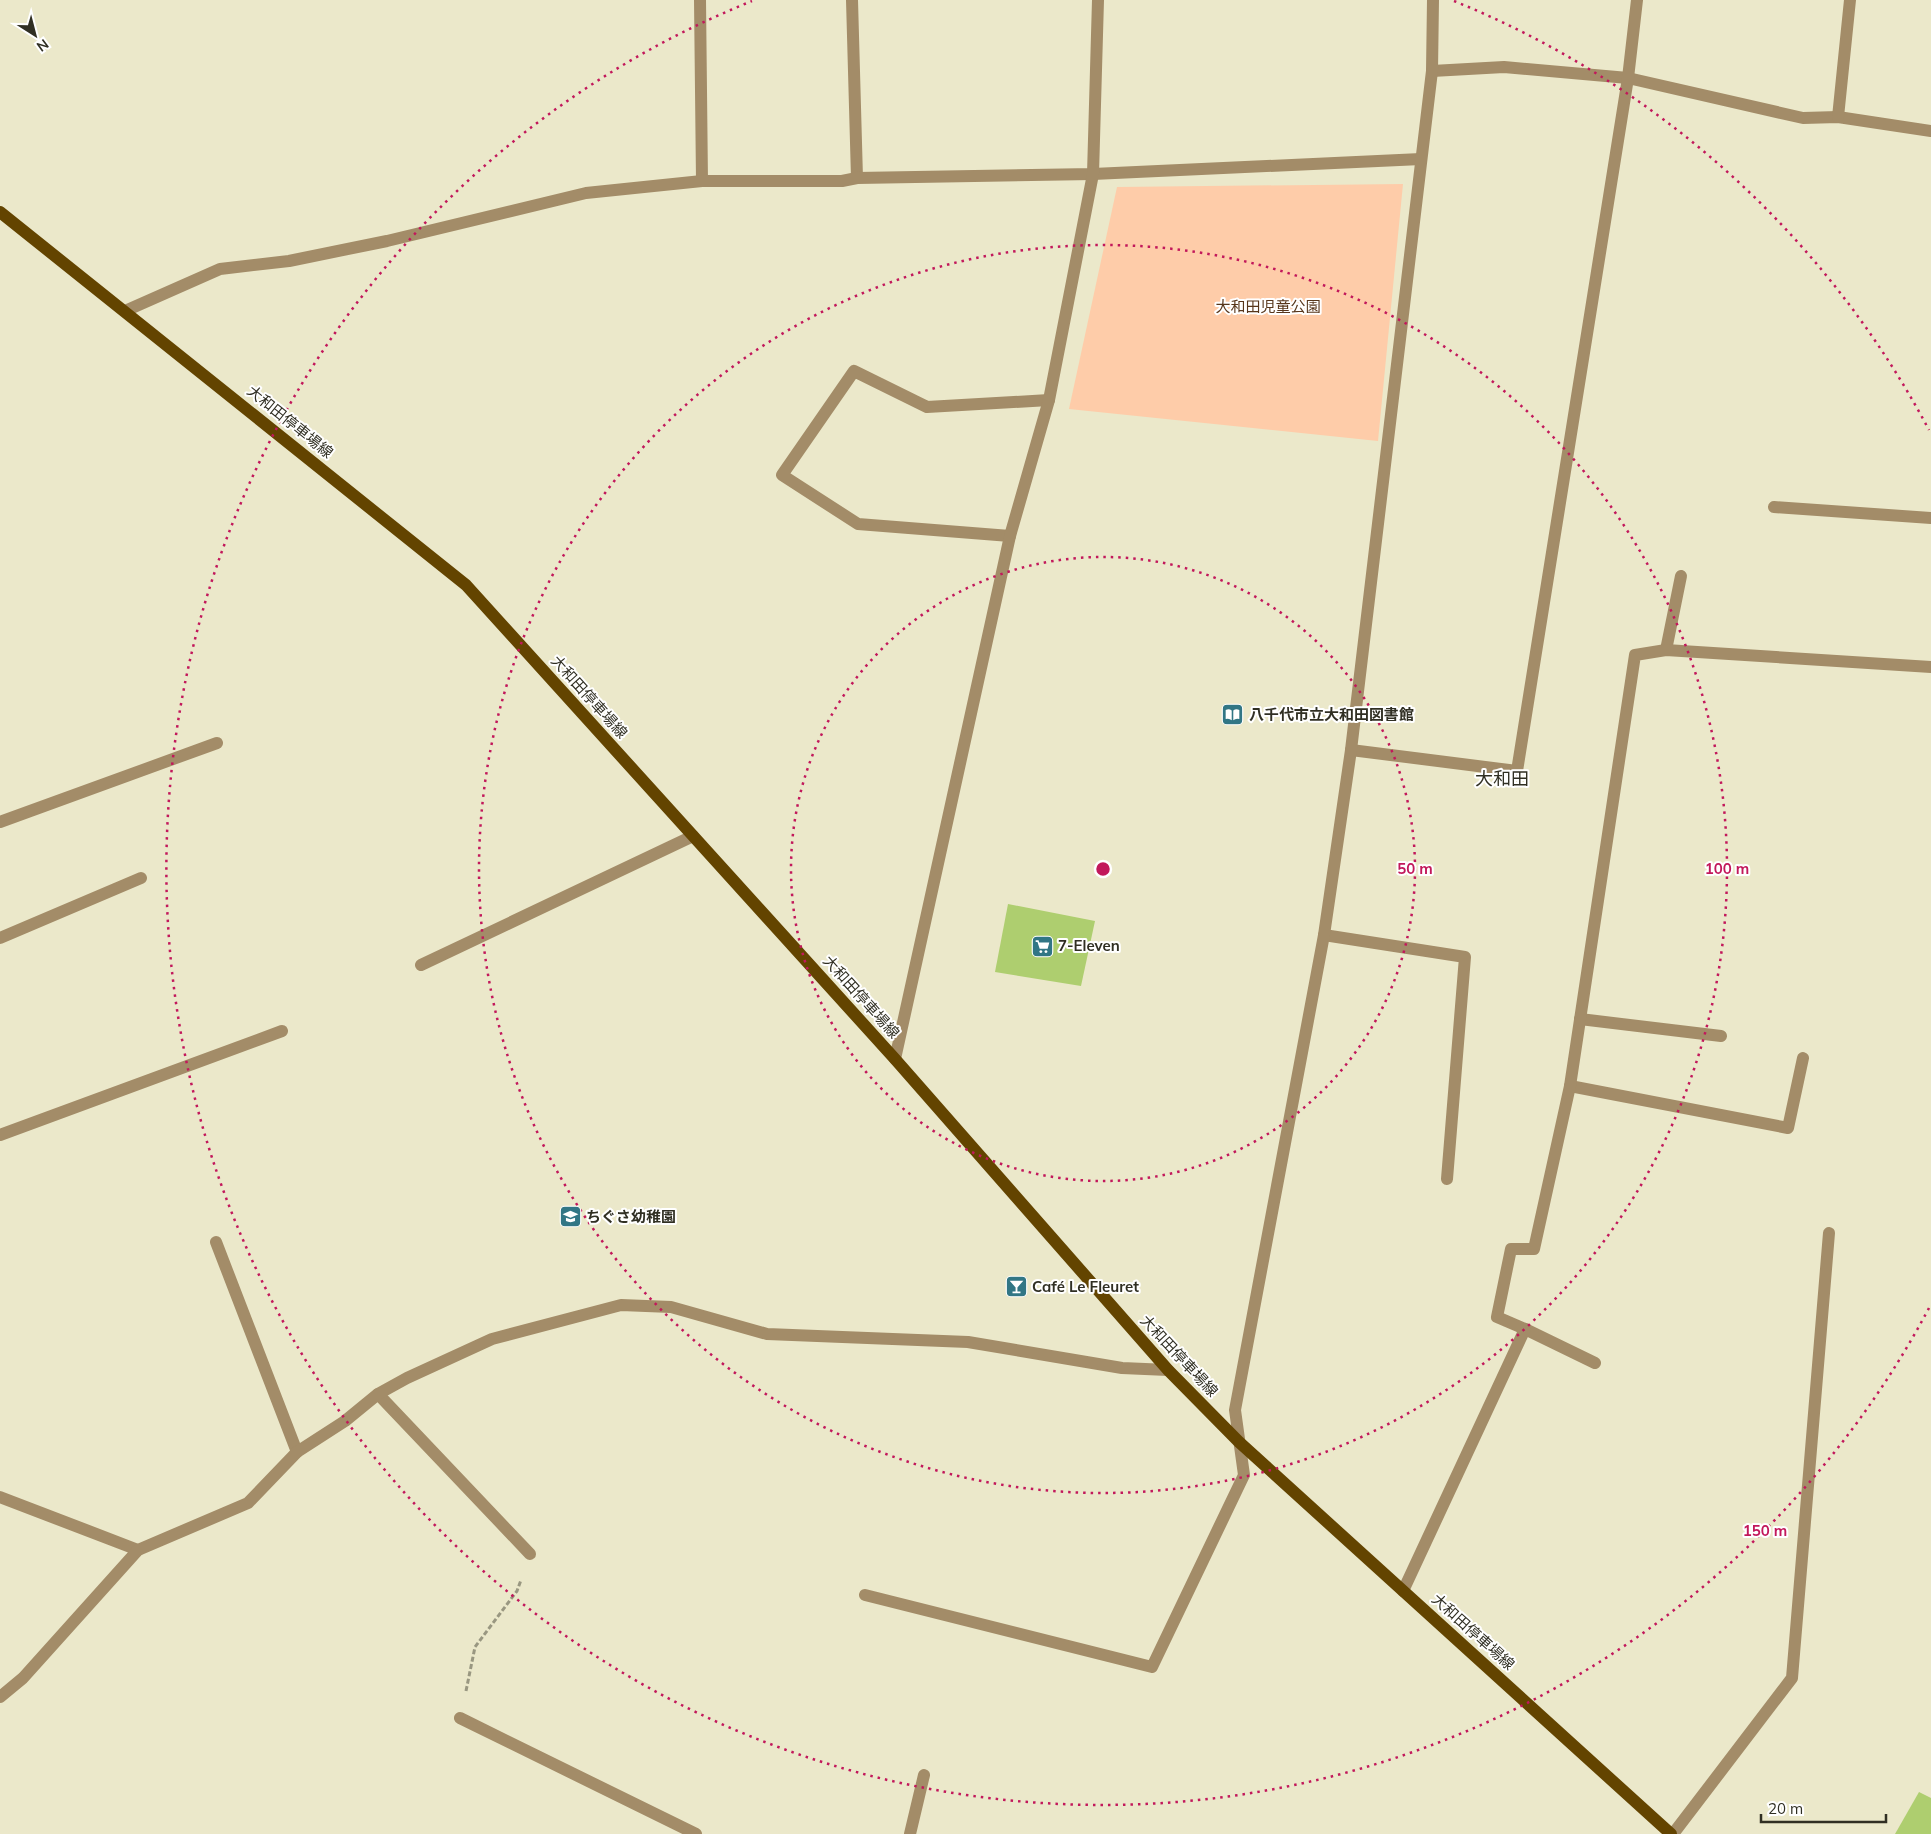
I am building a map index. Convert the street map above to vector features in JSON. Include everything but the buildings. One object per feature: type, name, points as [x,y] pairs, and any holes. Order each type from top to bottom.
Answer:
[{"type":"main road","name":"大和田停車場線","points":[[0,212],[466,585],[895,1059],[1168,1370],[1238,1442],[1672,1834]]},
{"type":"street","points":[[700,0],[702,182]]},
{"type":"street","points":[[852,0],[857,178]]},
{"type":"street","points":[[895,1059],[1010,536],[1049,400],[1092,174],[1098,0]]},
{"type":"street","points":[[865,1595],[1152,1667],[1244,1475],[1235,1410],[1324,935],[1351,750],[1432,71],[1434,0]]},
{"type":"street","points":[[1351,750],[1516,771],[1628,78],[1637,0]]},
{"type":"street","points":[[1838,117],[1850,0]]},
{"type":"street","points":[[1432,71],[1504,67],[1628,78],[1803,118],[1838,117],[1931,130]]},
{"type":"street","points":[[125,311],[220,269],[289,261],[386,241],[586,193],[702,182],[842,181],[857,178],[1092,174],[1421,159]]},
{"type":"street","points":[[1010,536],[858,524],[782,475],[854,371],[927,407],[1049,400]]},
{"type":"street","points":[[1774,507],[1931,518]]},
{"type":"street","points":[[1666,650],[1681,576]]},
{"type":"street","points":[[1595,1363],[1497,1317],[1511,1249],[1534,1249],[1570,1086],[1635,655],[1666,650],[1931,668]]},
{"type":"street","points":[[0,822],[217,743]]},
{"type":"street","points":[[421,965],[693,836]]},
{"type":"street","points":[[0,938],[141,878]]},
{"type":"street","points":[[1324,935],[1465,957],[1447,1179]]},
{"type":"street","points":[[1580,1019],[1721,1036]]},
{"type":"street","points":[[0,1135],[282,1030]]},
{"type":"street","points":[[1570,1086],[1788,1128],[1803,1058]]},
{"type":"street","points":[[1672,1834],[1792,1678],[1829,1232]]},
{"type":"street","points":[[216,1242],[297,1452]]},
{"type":"street","points":[[0,1697],[23,1678],[138,1550],[248,1503],[297,1452],[345,1421],[378,1394],[407,1378],[492,1339],[622,1305],[671,1307],[767,1334],[968,1342],[1122,1368],[1168,1370]]},
{"type":"street","points":[[1403,1592],[1525,1329]]},
{"type":"street","points":[[378,1394],[530,1554]]},
{"type":"street","points":[[0,1497],[138,1550]]},
{"type":"street","points":[[460,1718],[696,1834]]},
{"type":"street","points":[[910,1834],[924,1775]]},
{"type":"path","points":[[460,1718],[475,1646],[517,1591],[530,1554]]},
{"type":"green space","name":"大和田児童公園","points":[[1403,184],[1378,441],[1069,409],[1117,187]]},
{"type":"place","name":"八千代市立大和田図書館","points":[[1233,715]]},
{"type":"place","name":"7-Eleven","points":[[1042,946]]},
{"type":"place","name":"ちぐさ幼稚園","points":[[570,1217]]},
{"type":"place","name":"Café Le Fleuret","points":[[1016,1287]]},
{"type":"district","name":"大和田","points":[[1502,779]]}]
